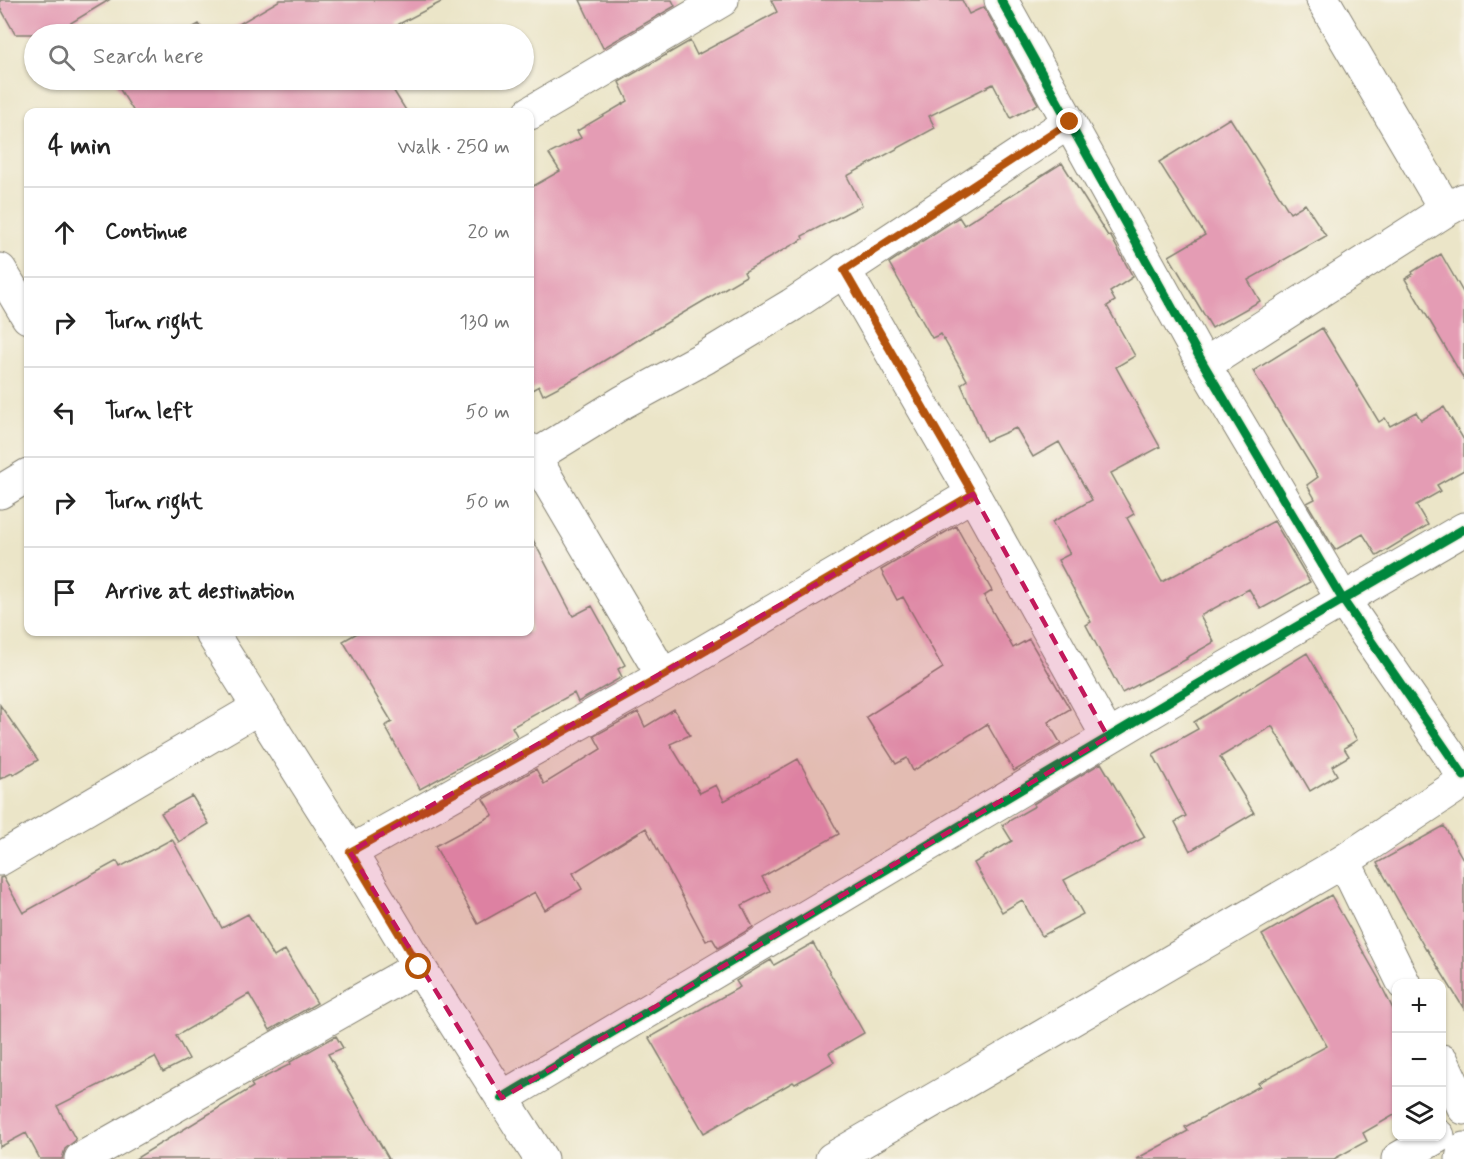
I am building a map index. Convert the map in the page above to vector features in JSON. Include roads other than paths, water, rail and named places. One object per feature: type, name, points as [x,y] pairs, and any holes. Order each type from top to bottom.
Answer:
[{"type":"street","points":[[534,110],[688,8],[722,0]]},
{"type":"street","points":[[1001,0],[1204,365],[1343,600],[1464,776]]},
{"type":"street","points":[[1204,365],[1455,205],[1323,0]]},
{"type":"street","points":[[534,453],[706,357],[792,305],[1070,122]]},
{"type":"street","points":[[0,270],[24,310]]},
{"type":"street","points":[[844,270],[973,494],[1108,737]]},
{"type":"street","points":[[534,457],[663,676]]},
{"type":"street","points":[[0,492],[24,477]]},
{"type":"street","points":[[350,852],[663,676],[973,494]]},
{"type":"street","points":[[502,1098],[1108,737],[1464,529]]},
{"type":"street","points":[[213,636],[541,1159]]},
{"type":"street","points":[[0,860],[258,708]]},
{"type":"street","points":[[832,1159],[1344,861],[1464,781]]},
{"type":"street","points":[[1344,861],[1402,979]]},
{"type":"street","points":[[81,1159],[419,967]]},
{"type":"street","points":[[1446,1070],[1464,1108]]},
{"type":"street","points":[[1446,1132],[1464,1122]]},
{"type":"street","points":[[1398,1159],[1431,1141]]},
{"type":"street","points":[[1462,1159],[1464,1149]]}]
